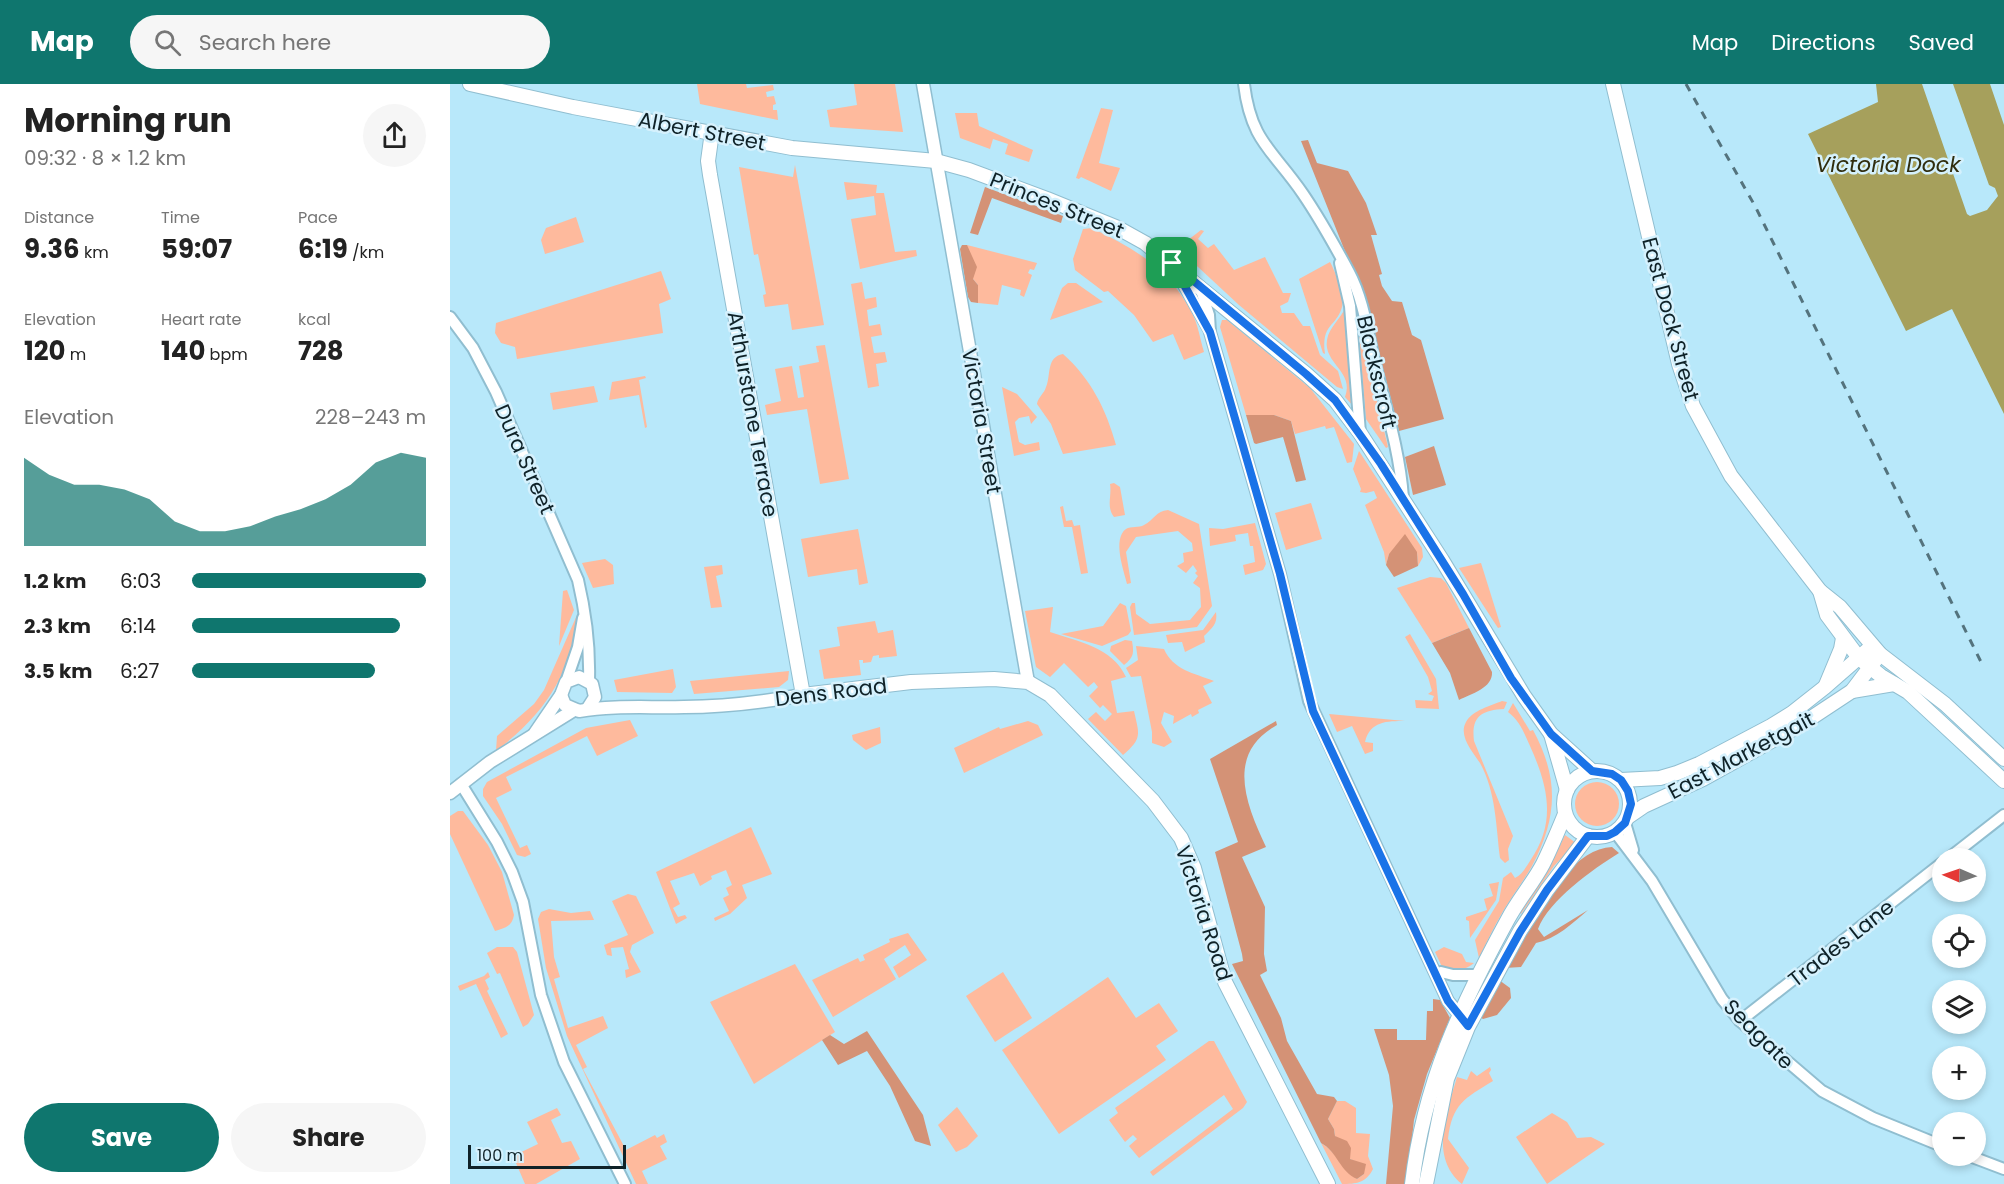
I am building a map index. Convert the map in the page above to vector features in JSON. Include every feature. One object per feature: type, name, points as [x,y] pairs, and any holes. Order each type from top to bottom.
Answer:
[{"type":"main road","name":"Albert Street","points":[[470,84],[573,107],[808,150],[936,161]]},
{"type":"main road","name":"Victoria Street","points":[[923,84],[1028,682]]},
{"type":"main road","name":"East Dock Street","points":[[1613,84],[1667,320],[1694,406],[1731,476],[1820,591],[1840,608],[1876,650],[1945,704],[2004,759]]},
{"type":"main road","name":"Arthurstone Terrace","points":[[712,132],[708,161],[710,175],[803,695]]},
{"type":"main road","name":"Princes Street","points":[[936,161],[1021,189],[1109,224],[1145,243],[1198,284]]},
{"type":"main road","points":[[1198,284],[1335,400],[1360,433]]},
{"type":"main road","name":"Blackscroft","points":[[1360,433],[1463,594],[1511,678],[1551,734],[1592,771]]},
{"type":"main road","name":"East Dock Street","points":[[1820,591],[1827,615],[1864,663],[1928,709],[2004,781]]},
{"type":"main road","name":"East Marketgait","points":[[1825,687],[1841,649],[1843,638]]},
{"type":"main road","name":"East Marketgait","points":[[1621,780],[1660,778],[1699,764],[1778,722],[1825,687],[1864,663],[1876,650]]},
{"type":"main road","name":"East Marketgait","points":[[1852,691],[1864,663]]},
{"type":"main road","points":[[566,682],[579,676],[588,680],[595,693],[588,708]]},
{"type":"main road","name":"Dens Road","points":[[450,793],[490,762],[574,710],[634,706],[724,705],[911,682],[994,679],[1028,682]]},
{"type":"main road","name":"Dens Road","points":[[530,739],[561,695],[566,682]]},
{"type":"main road","name":"Victoria Road","points":[[1028,682],[1050,695],[1153,801],[1176,830],[1194,868],[1225,982],[1328,1184]]},
{"type":"main road","name":"East Marketgait","points":[[1623,824],[1644,806],[1702,779],[1781,737],[1852,691],[1894,684]]},
{"type":"main road","name":"Dens Road","points":[[595,693],[634,706]]},
{"type":"main road","points":[[561,695],[565,705],[574,710]]},
{"type":"main road","name":"Blackscroft","points":[[1551,734],[1567,790]]},
{"type":"main road","points":[[1592,771],[1612,774],[1621,780],[1628,791],[1631,804],[1623,824],[1607,836],[1588,836],[1578,832],[1570,824],[1565,814],[1564,798],[1567,790],[1573,781],[1592,771]]},
{"type":"main road","points":[[1412,1184],[1420,1128],[1430,1091],[1458,1011],[1510,915],[1542,865],[1565,814]]},
{"type":"main road","points":[[1426,1184],[1447,1079],[1468,1026],[1520,932],[1547,890],[1588,836]]},
{"type":"street","name":"Blackscroft","points":[[1244,84],[1252,124],[1266,149],[1301,191],[1351,276],[1364,315],[1403,498]]},
{"type":"street","name":"Blackscroft","points":[[1337,251],[1350,306],[1360,433]]},
{"type":"street","name":"Princes Street","points":[[1172,263],[1210,332],[1280,574],[1313,711],[1428,955]]},
{"type":"street","name":"Princes Street","points":[[1198,284],[1209,315],[1210,332]]},
{"type":"street","name":"Dura Street","points":[[450,317],[473,348],[496,392],[568,556],[585,609],[590,649],[588,680]]},
{"type":"street","name":"Dura Street","points":[[566,682],[578,647],[585,609]]},
{"type":"street","points":[[461,784],[497,842],[512,872],[523,902],[541,995],[564,1062],[625,1184]]},
{"type":"street","points":[[1962,848],[2004,815]]},
{"type":"street","name":"Seagate","points":[[1623,824],[1635,856],[1722,999],[1740,1021],[1822,1091],[1878,1121],[1932,1142]]},
{"type":"street","name":"Trades Lane","points":[[1740,1021],[1932,871]]},
{"type":"street","points":[[1428,955],[1441,972],[1458,1011]]},
{"type":"street","points":[[1428,955],[1448,1001],[1468,1026]]},
{"type":"street","points":[[1441,972],[1453,975],[1478,975]]},
{"type":"street","points":[[1986,1162],[2004,1168]]},
{"type":"shaded area","points":[[697,84],[746,84],[747,88],[773,85],[774,90],[766,92],[767,97],[774,96],[776,104],[773,105],[773,110],[777,110],[778,120],[700,104]]},
{"type":"shaded area","points":[[854,84],[895,84],[903,132],[830,127],[827,110],[857,105]]},
{"type":"shaded area","points":[[1101,108],[1113,110],[1099,163],[1120,168],[1111,191],[1081,177],[1076,178]]},
{"type":"shaded area","points":[[955,113],[977,113],[979,126],[1033,150],[1029,162],[1005,154],[1008,144],[993,139],[990,149],[960,138]]},
{"type":"shaded area","points":[[1308,140],[1317,163],[1348,171],[1366,203],[1377,235],[1371,235],[1382,274],[1379,275],[1382,286],[1392,301],[1402,302],[1412,335],[1421,340],[1444,419],[1399,431],[1368,309],[1301,141]]},
{"type":"shaded area","points":[[795,165],[824,325],[792,330],[788,304],[765,307],[763,295],[766,294],[758,254],[754,255],[739,167],[793,177]]},
{"type":"shaded area","points":[[844,182],[877,185],[876,193],[884,193],[895,252],[916,250],[917,256],[860,269],[851,219],[876,215],[874,196],[847,200]]},
{"type":"shaded area","points":[[985,187],[1063,216],[1061,223],[992,198],[978,235],[970,233]]},
{"type":"shaded area","points":[[576,217],[584,242],[545,254],[541,240],[546,228]]},
{"type":"shaded area","points":[[1092,228],[1136,252],[1162,272],[1173,284],[1194,317],[1204,352],[1184,360],[1173,334],[1153,342],[1134,315],[1108,291],[1104,292],[1075,270],[1073,259],[1083,229]]},
{"type":"shaded area","points":[[1201,230],[1204,231],[1198,239],[1208,248],[1214,244],[1234,270],[1265,257],[1283,293],[1291,293],[1288,302],[1280,306],[1282,313],[1294,313],[1303,326],[1310,326],[1320,355],[1338,371],[1343,389],[1337,387],[1239,305],[1184,254],[1179,247]]},
{"type":"shaded area","points":[[962,245],[967,245],[977,267],[973,279],[978,285],[978,303],[971,302],[968,297],[960,249]]},
{"type":"shaded area","points":[[967,245],[1037,263],[1034,270],[1030,269],[1028,273],[1032,275],[1024,297],[1020,295],[1021,290],[1002,285],[998,305],[978,303],[978,285],[973,279]]},
{"type":"shaded area","points":[[1330,262],[1343,302],[1339,314],[1327,331],[1324,344],[1325,354],[1299,279]]},
{"type":"shaded area","points":[[661,271],[671,299],[659,304],[663,333],[517,359],[515,347],[501,343],[495,333],[496,323]]},
{"type":"shaded area","points":[[862,282],[865,299],[876,297],[877,307],[867,310],[869,326],[880,324],[882,335],[871,337],[874,353],[885,352],[887,362],[876,364],[879,386],[868,388],[851,284]]},
{"type":"shaded area","points":[[1068,283],[1076,283],[1103,302],[1050,320],[1062,288]]},
{"type":"shaded area","points":[[1346,306],[1354,407],[1345,397],[1346,381],[1327,348],[1330,331]]},
{"type":"shaded area","points":[[1222,320],[1227,320],[1310,388],[1354,444],[1352,462],[1347,463],[1334,427],[1326,429],[1325,426],[1295,434],[1291,421],[1274,415],[1246,415],[1220,327]]},
{"type":"shaded area","points":[[1359,337],[1362,337],[1388,447],[1386,448],[1366,419]]},
{"type":"shaded area","points":[[825,345],[849,479],[820,484],[807,409],[767,415],[765,405],[781,401],[775,369],[792,366],[798,398],[804,397],[799,366],[819,362],[816,346]]},
{"type":"shaded area","points":[[1063,354],[1082,374],[1096,395],[1116,445],[1063,454],[1051,424],[1037,404],[1046,387],[1051,363]]},
{"type":"shaded area","points":[[645,376],[646,378],[639,380],[647,427],[645,428],[639,395],[609,400],[612,382]]},
{"type":"shaded area","points":[[594,386],[598,402],[553,410],[550,393]]},
{"type":"shaded area","points":[[1002,387],[1017,394],[1037,417],[1031,424],[1029,416],[1019,418],[1015,422],[1019,442],[1025,445],[1039,442],[1040,450],[1014,456]]},
{"type":"shaded area","points":[[1246,415],[1274,415],[1291,421],[1306,480],[1296,482],[1283,437],[1254,443]]},
{"type":"shaded area","points":[[1434,446],[1446,485],[1413,495],[1405,457]]},
{"type":"shaded area","points":[[1359,451],[1422,548],[1423,557],[1418,566],[1417,552],[1389,554],[1386,565],[1384,552],[1365,505],[1377,498],[1374,491],[1360,492],[1361,489],[1353,469]]},
{"type":"shaded area","points":[[1114,483],[1120,487],[1125,515],[1114,517],[1110,505],[1110,484]]},
{"type":"shaded area","points":[[1311,503],[1322,539],[1286,550],[1275,513]]},
{"type":"shaded area","points":[[1063,506],[1066,521],[1072,520],[1074,526],[1080,525],[1088,573],[1081,574],[1072,527],[1064,527],[1060,507]]},
{"type":"shaded area","points":[[1168,510],[1199,524],[1212,606],[1197,627],[1134,635],[1130,607],[1132,603],[1135,603],[1136,614],[1150,624],[1190,620],[1201,607],[1200,588],[1193,583],[1198,576],[1195,573],[1197,571],[1193,565],[1186,573],[1177,566],[1184,562],[1183,553],[1193,551],[1192,543],[1178,531],[1136,537],[1126,552],[1131,583],[1127,584],[1119,547],[1122,534],[1126,529],[1144,525],[1161,512]]},
{"type":"shaded area","points":[[1255,523],[1266,564],[1263,570],[1245,575],[1243,565],[1255,562],[1253,546],[1250,546],[1248,533],[1235,535],[1236,541],[1210,546],[1209,528],[1223,529]]},
{"type":"shaded area","points":[[858,529],[868,583],[859,585],[857,569],[808,577],[801,539]]},
{"type":"shaded area","points":[[1405,534],[1417,552],[1418,566],[1394,577],[1386,565],[1389,554]]},
{"type":"shaded area","points":[[605,559],[613,565],[614,584],[593,588],[582,563]]},
{"type":"shaded area","points":[[1481,563],[1501,627],[1498,628],[1459,568]]},
{"type":"shaded area","points":[[722,565],[723,574],[716,576],[722,607],[711,608],[704,567]]},
{"type":"shaded area","points":[[1430,577],[1441,578],[1446,583],[1469,628],[1432,643],[1397,588]]},
{"type":"shaded area","points":[[567,590],[574,610],[559,646],[563,591]]},
{"type":"shaded area","points":[[1120,603],[1126,606],[1131,631],[1128,635],[1102,646],[1061,634],[1103,626]]},
{"type":"shaded area","points":[[1053,607],[1050,632],[1103,652],[1120,667],[1126,677],[1111,681],[1117,713],[1134,711],[1137,725],[1137,740],[1123,755],[1088,719],[1096,712],[1105,721],[1112,714],[1103,705],[1100,708],[1089,696],[1098,687],[1094,682],[1088,687],[1064,663],[1050,677],[1036,667],[1025,611]]},
{"type":"shaded area","points":[[1216,612],[1215,623],[1204,636],[1205,642],[1185,652],[1182,642],[1168,643],[1166,635],[1203,630]]},
{"type":"shaded area","points":[[577,615],[569,657],[552,692],[528,723],[496,751],[497,736],[534,704],[544,690]]},
{"type":"shaded area","points":[[875,621],[878,633],[893,630],[897,656],[879,658],[879,655],[873,656],[871,662],[863,663],[863,660],[859,660],[861,675],[824,679],[819,650],[840,646],[837,627]]},
{"type":"shaded area","points":[[1469,628],[1492,672],[1485,686],[1459,700],[1450,673],[1432,643]]},
{"type":"shaded area","points":[[1410,634],[1436,679],[1439,709],[1416,708],[1415,700],[1432,701],[1434,696],[1428,694],[1432,691],[1428,677],[1405,637]]},
{"type":"shaded area","points":[[1125,640],[1132,641],[1133,652],[1130,660],[1124,665],[1110,651],[1111,646]]},
{"type":"shaded area","points":[[1136,646],[1164,649],[1173,662],[1179,666],[1214,681],[1203,686],[1212,703],[1198,710],[1199,713],[1192,717],[1191,714],[1173,724],[1174,716],[1164,712],[1161,723],[1172,742],[1164,747],[1152,743],[1141,676],[1131,677],[1126,668],[1138,660]]},
{"type":"shaded area","points":[[673,669],[676,687],[672,693],[617,692],[614,680]]},
{"type":"shaded area","points":[[789,671],[788,680],[779,687],[694,694],[690,681]]},
{"type":"shaded area","points":[[1502,701],[1507,702],[1504,709],[1489,711],[1479,716],[1473,733],[1474,741],[1513,836],[1508,849],[1509,860],[1505,863],[1500,858],[1489,786],[1480,763],[1467,744],[1464,733],[1466,722],[1473,714]]},
{"type":"shaded area","points":[[1513,703],[1530,731],[1533,730],[1547,765],[1551,781],[1551,814],[1541,848],[1532,866],[1502,913],[1479,958],[1475,940],[1499,901],[1503,878],[1511,872],[1515,878],[1524,871],[1538,847],[1547,818],[1545,790],[1536,761],[1521,727],[1508,712]]},
{"type":"shaded area","points":[[1329,714],[1405,721],[1386,722],[1375,726],[1367,735],[1365,742],[1373,743],[1373,751],[1365,754],[1352,726],[1337,732]]},
{"type":"shaded area","points":[[630,720],[638,736],[597,756],[587,736],[506,777],[512,790],[496,798],[520,848],[527,845],[531,854],[525,857],[517,855],[502,824],[483,796],[483,789],[487,782],[586,728]]},
{"type":"shaded area","points":[[1028,721],[1038,725],[1043,735],[964,773],[954,748],[999,727],[1000,729]]},
{"type":"shaded area","points":[[1276,721],[1277,725],[1261,737],[1251,750],[1245,765],[1247,797],[1266,847],[1242,857],[1265,907],[1264,954],[1267,971],[1260,975],[1281,1018],[1287,1041],[1317,1094],[1334,1097],[1337,1101],[1328,1119],[1335,1136],[1347,1141],[1351,1148],[1350,1159],[1366,1164],[1364,1174],[1357,1179],[1346,1172],[1331,1151],[1321,1143],[1232,964],[1243,961],[1242,954],[1215,852],[1238,842],[1210,759]]},
{"type":"shaded area","points":[[880,727],[881,743],[866,750],[853,740],[852,735]]},
{"type":"shaded area","points":[[1597,782],[1612,789],[1619,804],[1612,819],[1597,826],[1582,819],[1575,804],[1582,789]]},
{"type":"shaded area","points":[[463,811],[488,845],[502,872],[514,915],[510,924],[502,929],[495,931],[450,834],[450,816]]},
{"type":"shaded area","points":[[751,827],[772,874],[742,885],[747,898],[730,914],[715,921],[714,918],[729,911],[723,898],[729,895],[726,888],[732,885],[726,870],[711,876],[712,879],[700,886],[694,873],[670,881],[680,904],[673,908],[678,917],[685,915],[687,918],[676,924],[656,872]]},
{"type":"shaded area","points":[[1565,835],[1576,843],[1554,866],[1521,914],[1519,912],[1551,864]]},
{"type":"shaded area","points":[[1612,847],[1619,853],[1585,876],[1562,896],[1538,929],[1544,937],[1588,910],[1557,934],[1536,943],[1521,967],[1505,968],[1536,915],[1563,876],[1579,861],[1595,851]]},
{"type":"shaded area","points":[[1499,882],[1496,900],[1470,938],[1469,921],[1466,917],[1487,910],[1484,899],[1493,896],[1489,884]]},
{"type":"shaded area","points":[[628,894],[636,896],[654,933],[632,945],[630,952],[641,972],[626,978],[625,970],[629,969],[623,947],[611,948],[612,956],[607,955],[604,945],[628,935],[612,901]]},
{"type":"shaded area","points":[[549,909],[571,913],[590,911],[594,920],[551,921],[554,957],[560,977],[554,979],[568,1028],[603,1016],[608,1028],[576,1045],[587,1067],[583,1069],[626,1150],[655,1135],[657,1138],[664,1134],[667,1142],[660,1146],[667,1159],[642,1171],[648,1184],[636,1184],[567,1036],[546,968],[538,919],[541,912]]},
{"type":"shaded area","points":[[908,933],[927,960],[899,978],[893,967],[911,955],[905,945],[884,959],[896,979],[833,1017],[812,980],[858,958],[860,962],[865,960],[863,955],[890,942],[889,939]]},
{"type":"shaded area","points":[[497,947],[513,947],[517,952],[534,1015],[523,1027],[500,973],[497,974],[487,953]]},
{"type":"shaded area","points":[[1444,947],[1462,954],[1466,962],[1474,963],[1463,969],[1443,969],[1435,952]]},
{"type":"shaded area","points":[[795,964],[835,1032],[754,1084],[710,1002]]},
{"type":"shaded area","points":[[488,972],[490,977],[485,980],[489,989],[487,991],[508,1034],[501,1038],[476,984],[460,991],[458,986],[484,976]]},
{"type":"shaded area","points":[[1003,972],[1032,1018],[995,1042],[966,996]]},
{"type":"shaded area","points":[[1108,977],[1136,1018],[1159,1003],[1178,1031],[1156,1046],[1166,1060],[1059,1134],[1002,1050]]},
{"type":"shaded area","points":[[1499,980],[1510,988],[1511,998],[1497,1015],[1483,1019],[1480,1017]]},
{"type":"shaded area","points":[[1433,999],[1440,1000],[1450,1018],[1427,1074],[1414,1120],[1407,1184],[1386,1184],[1393,1106],[1389,1075],[1374,1029],[1397,1029],[1397,1040],[1426,1040],[1427,1011],[1433,1011]]},
{"type":"shaded area","points":[[867,1031],[923,1115],[931,1146],[915,1141],[890,1086],[867,1051],[838,1065],[822,1040],[830,1035],[844,1044]]},
{"type":"shaded area","points":[[1209,1041],[1214,1041],[1247,1102],[1243,1108],[1153,1176],[1150,1172],[1233,1109],[1224,1095],[1139,1158],[1129,1146],[1137,1139],[1133,1135],[1125,1142],[1109,1120],[1118,1113],[1115,1108]]},
{"type":"shaded area","points":[[1490,1067],[1489,1073],[1493,1081],[1462,1103],[1450,1127],[1448,1139],[1469,1168],[1462,1184],[1452,1173],[1446,1161],[1443,1148],[1445,1119],[1457,1077],[1467,1080],[1471,1071],[1477,1076]]},
{"type":"shaded area","points":[[1337,1101],[1345,1101],[1356,1108],[1356,1133],[1370,1134],[1368,1156],[1373,1169],[1364,1180],[1356,1183],[1342,1184],[1321,1143],[1357,1179],[1364,1174],[1359,1163],[1350,1159],[1350,1148],[1335,1136],[1328,1119]]},
{"type":"shaded area","points":[[957,1107],[978,1136],[967,1147],[956,1152],[938,1125]]},
{"type":"shaded area","points":[[557,1108],[561,1115],[551,1120],[562,1143],[571,1141],[580,1159],[536,1184],[525,1184],[513,1156],[538,1144],[527,1122]]},
{"type":"shaded area","points":[[1552,1113],[1567,1122],[1577,1138],[1591,1137],[1605,1144],[1547,1184],[1516,1137]]},
{"type":"water","name":"Victoria Dock","points":[[1876,84],[1922,84],[1967,214],[1970,216],[1987,210],[1998,196],[1995,188],[1989,185],[1953,84],[1990,84],[2004,125],[2004,414],[1952,309],[1906,331],[1808,134],[1878,102]]},
{"type":"railway","points":[[1686,84],[1755,206],[1984,668]]},
{"type":"route","points":[[1172,263],[1335,400],[1381,464],[1463,594],[1511,678],[1551,734],[1592,771],[1612,774],[1621,780],[1628,791],[1631,804],[1629,817],[1625,823],[1607,836],[1588,836],[1547,890],[1520,932],[1468,1026],[1448,1001],[1313,711],[1280,574],[1210,332],[1172,263]]}]
